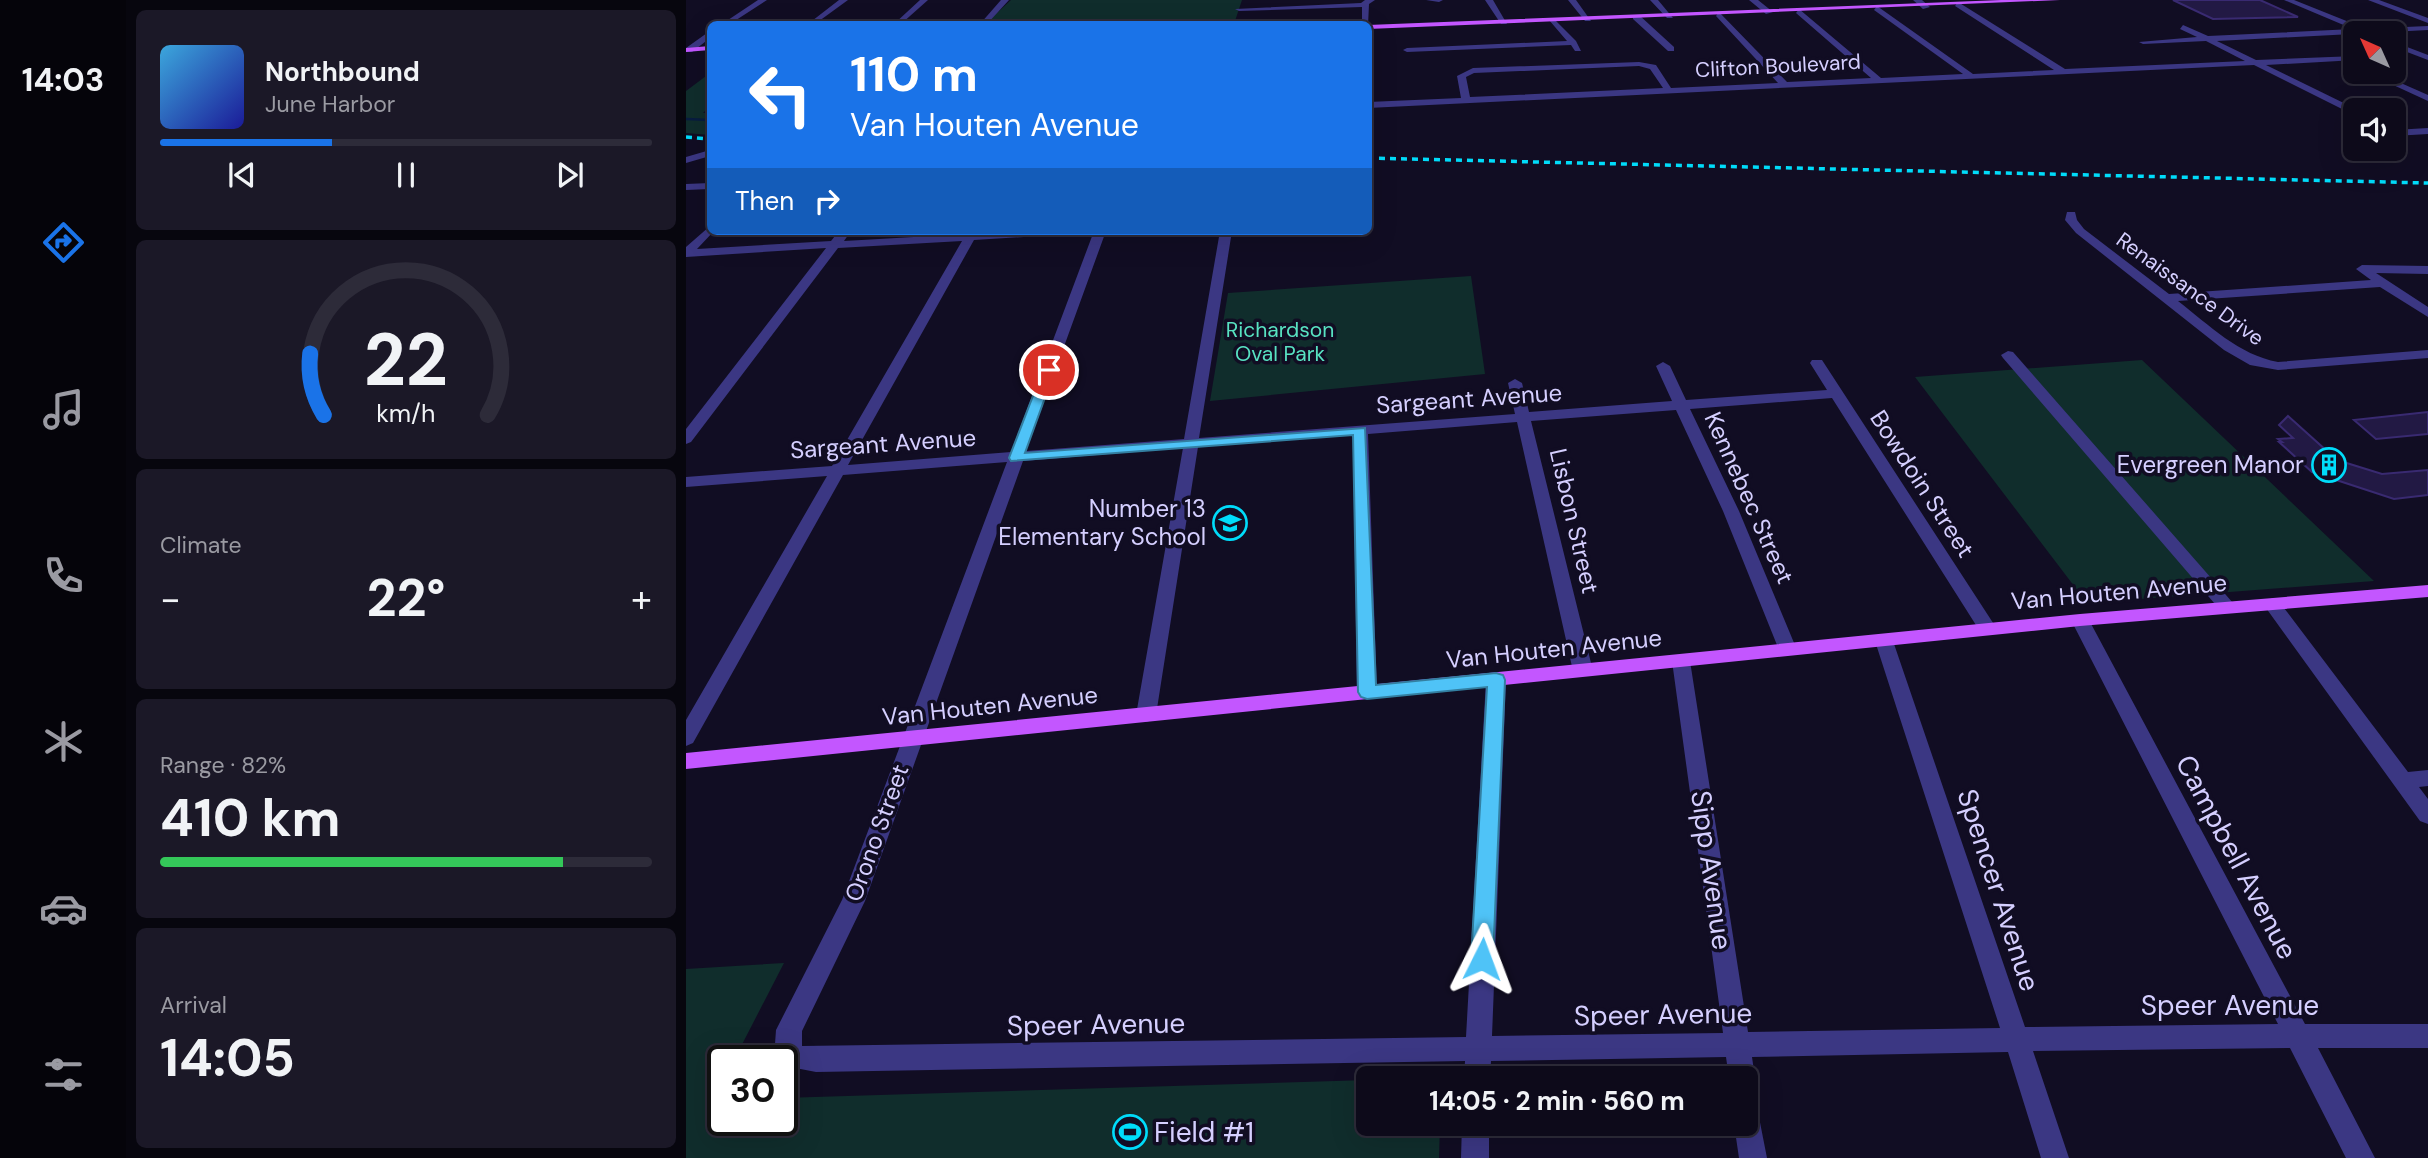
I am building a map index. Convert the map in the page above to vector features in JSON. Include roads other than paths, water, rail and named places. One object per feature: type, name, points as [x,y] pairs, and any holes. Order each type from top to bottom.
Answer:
[{"type":"main road","points":[[1372,26],[2056,0]]},
{"type":"main road","points":[[687,50],[707,48]]},
{"type":"main road","name":"Van Houten Avenue","points":[[686,761],[2080,620],[2428,591]]},
{"type":"street","points":[[731,21],[763,0]]},
{"type":"street","points":[[815,21],[844,0]]},
{"type":"street","points":[[900,21],[924,0]]},
{"type":"street","points":[[986,21],[1005,0]]},
{"type":"street","points":[[1430,0],[1439,0]]},
{"type":"street","points":[[1489,0],[1504,22]]},
{"type":"street","points":[[1572,0],[1588,19]]},
{"type":"street","points":[[1654,0],[1671,16]]},
{"type":"street","points":[[1753,0],[1769,12]]},
{"type":"street","points":[[1917,0],[1927,6]]},
{"type":"street","points":[[2288,0],[2343,23]]},
{"type":"street","points":[[2372,0],[2428,22]]},
{"type":"street","points":[[1239,9],[1281,4],[1368,3],[1367,21]]},
{"type":"street","points":[[1958,4],[2063,72]]},
{"type":"street","points":[[1877,8],[1971,76]]},
{"type":"street","points":[[1799,11],[1879,81]]},
{"type":"street","points":[[1719,14],[1785,85]]},
{"type":"street","points":[[1636,17],[1671,49]]},
{"type":"street","points":[[1553,20],[1581,52]]},
{"type":"street","points":[[2183,27],[2343,107]]},
{"type":"street","points":[[2406,29],[2428,28]]},
{"type":"street","points":[[2143,41],[2343,33]]},
{"type":"street","points":[[2288,35],[2309,44]]},
{"type":"street","points":[[687,50],[707,37]]},
{"type":"street","points":[[1407,50],[1573,43]]},
{"type":"street","points":[[2319,49],[2343,60]]},
{"type":"street","points":[[2406,49],[2425,56]]},
{"type":"street","points":[[2406,56],[2425,56]]},
{"type":"street","name":"Clifton Boulevard","points":[[1372,105],[2343,59]]},
{"type":"street","points":[[1466,100],[1461,76],[1473,71],[1647,65],[1653,67],[1668,90]]},
{"type":"street","points":[[2395,84],[2428,99]]},
{"type":"street","points":[[2406,132],[2428,131]]},
{"type":"street","points":[[686,160],[707,154]]},
{"type":"street","points":[[686,187],[707,186]]},
{"type":"street","name":"Renaissance Drive","points":[[2071,215],[2071,220],[2080,231],[2243,357],[2268,365],[2428,354]]},
{"type":"street","points":[[686,253],[707,232]]},
{"type":"street","points":[[686,439],[842,235]]},
{"type":"street","points":[[686,253],[959,235]]},
{"type":"street","points":[[686,738],[971,235]]},
{"type":"street","name":"Orono Street","points":[[898,1058],[816,1060],[794,1057],[788,1044],[789,1030],[853,901],[1099,235]]},
{"type":"street","points":[[1146,715],[1225,235]]},
{"type":"street","points":[[2428,270],[2362,269],[2428,313]]},
{"type":"street","points":[[2166,298],[2382,283]]},
{"type":"street","points":[[2008,355],[2227,607]]},
{"type":"street","name":"Bowdoin Street","points":[[1817,363],[1988,629]]},
{"type":"street","name":"Kennebec Street","points":[[1663,366],[1731,511],[1788,650]]},
{"type":"street","name":"Lisbon Street","points":[[1515,383],[1583,671]]},
{"type":"street","name":"Sargeant Avenue","points":[[686,482],[1837,393]]},
{"type":"street","points":[[1360,431],[1367,692]]},
{"type":"street","points":[[2272,604],[2428,815]]},
{"type":"street","name":"Campbell Avenue","points":[[2080,620],[2361,1158]]},
{"type":"street","name":"Spencer Avenue","points":[[1884,641],[1927,764],[2055,1158]]},
{"type":"street","name":"Sipp Avenue","points":[[1681,661],[1740,1066]]},
{"type":"street","points":[[1477,1066],[1496,680]]},
{"type":"street","points":[[2404,781],[2428,778]]},
{"type":"street","name":"Speer Avenue","points":[[898,1058],[2015,1040],[2099,1035],[2298,1038],[2428,1035]]},
{"type":"street","points":[[1475,1158],[1476,1136]]},
{"type":"street","points":[[1750,1136],[1753,1158]]},
{"type":"waterway","points":[[686,119],[707,120]]},
{"type":"railway","points":[[686,137],[707,139]]},
{"type":"railway","points":[[1372,158],[2428,183]]},
{"type":"place","name":"Evergreen Manor","points":[[2329,465]]},
{"type":"place","name":"Number 13 Elementary School","points":[[1230,523]]},
{"type":"place","name":"Field #1","points":[[1130,1132]]},
{"type":"park label","name":"Richardson Oval Park","points":[[1280,342]]}]
